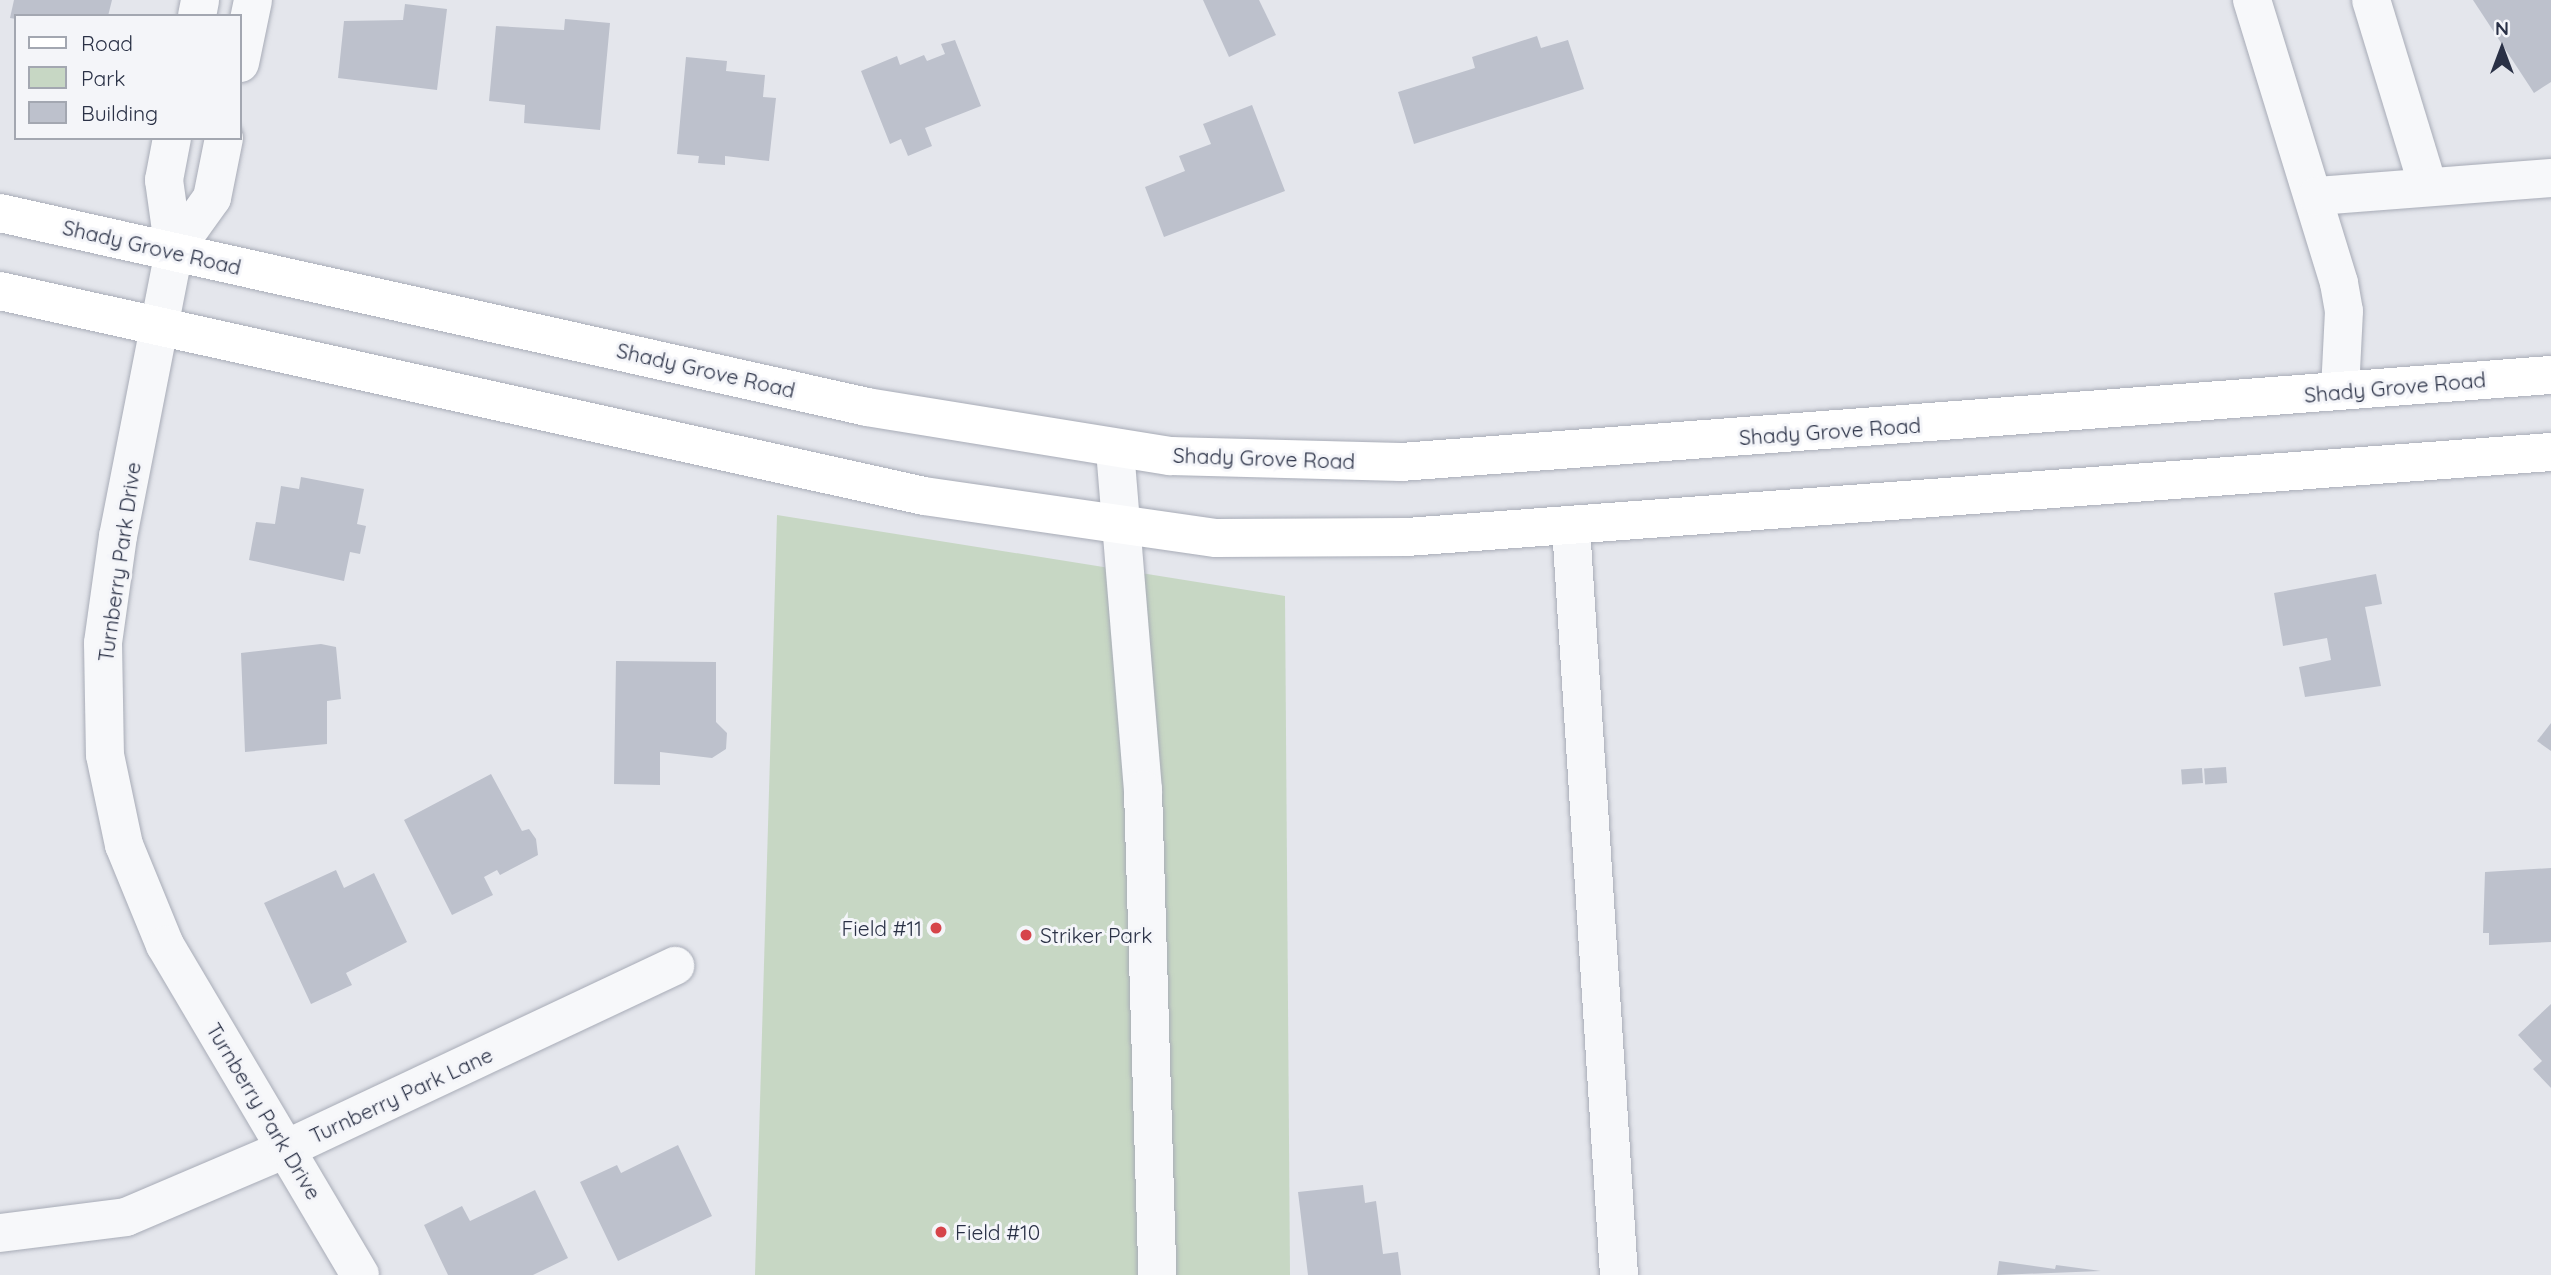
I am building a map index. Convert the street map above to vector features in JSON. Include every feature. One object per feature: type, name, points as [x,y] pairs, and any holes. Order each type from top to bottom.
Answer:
[{"type":"main road","name":"Shady Grove Road","points":[[0,213],[867,407],[1115,450],[1249,461],[1401,462],[2551,375]]},
{"type":"main road","points":[[0,291],[924,496],[1120,527],[1311,540],[1570,527],[2551,452]]},
{"type":"street","points":[[242,53],[253,0]]},
{"type":"street","points":[[2252,0],[2317,197],[2344,311],[2340,391]]},
{"type":"street","points":[[2371,0],[2428,187]]},
{"type":"street","name":"Turnberry Park Drive","points":[[172,140],[164,180],[174,251],[158,326],[103,643],[105,755],[124,845],[165,945],[288,1148],[360,1275]]},
{"type":"street","name":"Turnberry Park Drive","points":[[174,251],[212,198],[224,140]]},
{"type":"street","points":[[2317,197],[2551,177]]},
{"type":"street","points":[[1115,450],[1143,790],[1157,1275]]},
{"type":"street","points":[[1570,527],[1619,1275]]},
{"type":"street","name":"Turnberry Park Lane","points":[[0,1233],[126,1217],[288,1148],[675,966]]},
{"type":"green space","name":"Striker Park","points":[[777,515],[1285,596],[1290,1275],[755,1275]]},
{"type":"building","points":[[14,0],[112,0],[108,14],[14,14],[14,19],[10,18]]},
{"type":"building","points":[[1203,0],[1259,0],[1276,35],[1229,57]]},
{"type":"building","points":[[2473,0],[2551,0],[2551,82],[2534,93]]},
{"type":"building","points":[[405,4],[447,9],[437,90],[338,78],[344,21],[403,20]]},
{"type":"building","points":[[565,19],[610,23],[600,130],[524,123],[525,105],[489,101],[496,26],[564,30]]},
{"type":"building","points":[[1537,36],[1541,48],[1568,40],[1584,89],[1414,144],[1398,92],[1475,68],[1472,57]]},
{"type":"building","points":[[955,40],[981,106],[925,128],[932,146],[908,156],[901,139],[890,144],[861,71],[897,56],[900,65],[924,55],[927,61],[945,54],[941,44]]},
{"type":"building","points":[[686,57],[727,61],[726,71],[765,75],[763,97],[776,98],[769,161],[725,156],[725,165],[698,163],[699,156],[677,154]]},
{"type":"building","points":[[1252,105],[1285,191],[1164,237],[1145,187],[1185,171],[1179,156],[1211,144],[1203,124]]},
{"type":"building","points":[[301,477],[364,489],[357,524],[366,526],[360,554],[350,552],[344,581],[249,560],[256,522],[275,524],[281,486],[299,489]]},
{"type":"building","points":[[2376,574],[2382,604],[2365,607],[2381,686],[2305,697],[2299,667],[2331,660],[2327,638],[2283,646],[2274,593]]},
{"type":"building","points":[[321,644],[336,647],[341,699],[327,701],[327,744],[245,752],[241,653]]},
{"type":"building","points":[[616,661],[716,662],[716,722],[727,733],[726,749],[712,758],[660,752],[660,785],[614,784]]},
{"type":"building","points":[[2551,723],[2551,751],[2537,741]]},
{"type":"building","points":[[2226,767],[2227,783],[2205,784],[2204,769]]},
{"type":"building","points":[[2202,768],[2203,783],[2182,784],[2181,769]]},
{"type":"building","points":[[491,774],[522,831],[529,829],[536,839],[538,855],[500,875],[497,870],[484,877],[493,895],[452,915],[404,820]]},
{"type":"building","points":[[2551,868],[2551,942],[2489,945],[2489,933],[2483,933],[2485,872]]},
{"type":"building","points":[[336,870],[344,888],[374,873],[407,942],[346,973],[352,985],[311,1004],[264,903]]},
{"type":"building","points":[[2551,1004],[2551,1088],[2533,1069],[2542,1061],[2518,1035]]},
{"type":"building","points":[[678,1145],[712,1216],[618,1261],[580,1182],[617,1165],[621,1173]]},
{"type":"building","points":[[1363,1185],[1365,1203],[1376,1201],[1383,1254],[1398,1252],[1401,1275],[1308,1275],[1298,1192]]},
{"type":"building","points":[[535,1190],[568,1258],[533,1275],[448,1275],[424,1225],[462,1206],[470,1221]]},
{"type":"building","points":[[1999,1261],[2055,1269],[2056,1265],[2101,1271],[1997,1275]]},
{"type":"place","name":"Field #11","points":[[936,928]]},
{"type":"place","name":"Striker Park","points":[[1026,935]]},
{"type":"place","name":"Field #10","points":[[941,1232]]}]
